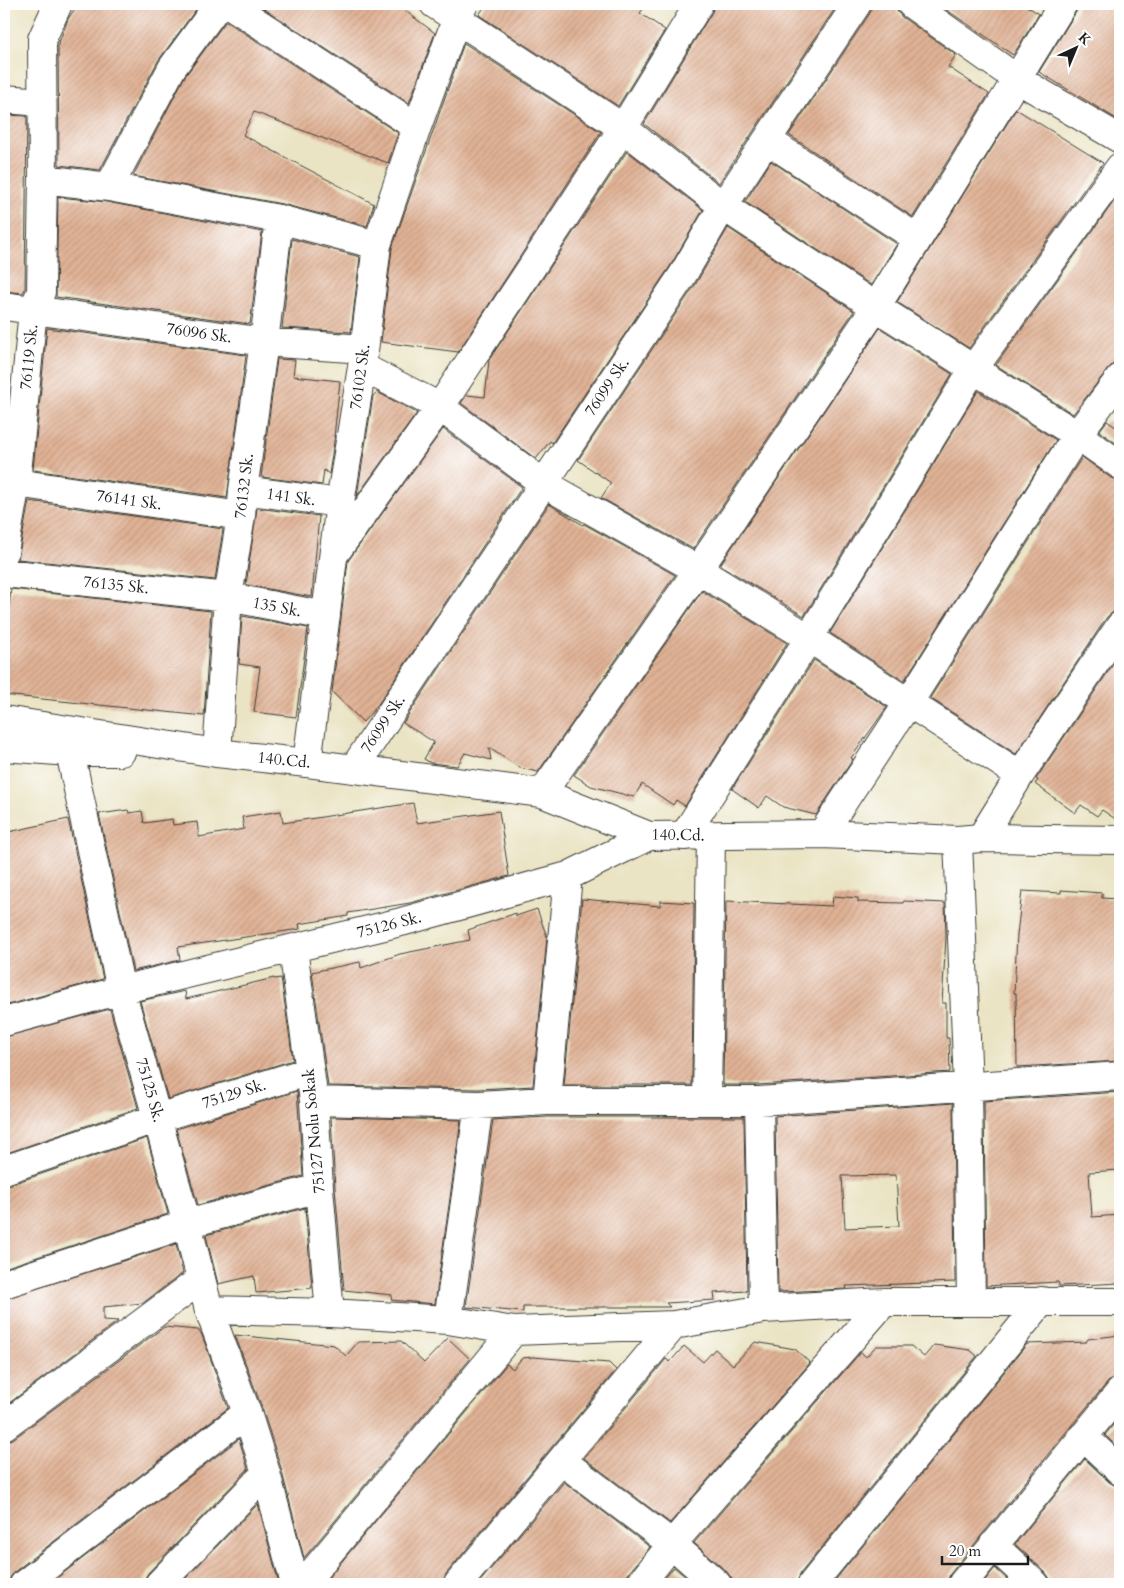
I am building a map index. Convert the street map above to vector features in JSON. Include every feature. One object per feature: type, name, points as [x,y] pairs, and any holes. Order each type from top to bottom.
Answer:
[{"type":"street","name":"76119 Sk.","points":[[4,552],[16,483],[34,310],[41,292],[43,179],[42,39],[58,4]]},
{"type":"street","points":[[109,188],[172,68],[219,4]]},
{"type":"street","points":[[229,4],[417,127]]},
{"type":"street","points":[[434,4],[460,12],[623,128],[723,206],[876,307],[1077,435],[1120,465]]},
{"type":"street","name":"76099 Sk.","points":[[354,768],[682,276],[723,206],[857,4]]},
{"type":"street","points":[[911,4],[1017,79],[1120,139]]},
{"type":"street","points":[[542,793],[698,570],[876,307],[1063,4]]},
{"type":"street","points":[[334,555],[440,407],[623,128],[687,8]]},
{"type":"street","name":"76102 Sk.","points":[[307,762],[340,503],[363,358],[377,245],[417,127],[460,12]]},
{"type":"street","points":[[4,99],[42,102]]},
{"type":"street","points":[[767,140],[918,239]]},
{"type":"street","points":[[684,836],[810,638],[974,368],[1120,167]]},
{"type":"street","points":[[43,179],[109,188],[279,220],[377,245]]},
{"type":"street","name":"76132 Sk.","points":[[217,753],[228,597],[279,220]]},
{"type":"street","name":"76096 Sk.","points":[[4,306],[264,342],[363,358]]},
{"type":"street","points":[[363,358],[440,407],[543,482],[698,570],[810,638],[1020,775]]},
{"type":"street","points":[[822,834],[909,702],[1077,435],[1120,378]]},
{"type":"street","name":"76141 Sk.","points":[[16,483],[242,503]]},
{"type":"street","name":"141 Sk.","points":[[242,503],[340,503]]},
{"type":"street","name":"76135 Sk.","points":[[4,573],[228,597]]},
{"type":"street","name":"135 Sk.","points":[[228,597],[326,616]]},
{"type":"street","points":[[970,1302],[968,1087],[970,839],[1020,775],[1120,626]]},
{"type":"street","name":"140.Cd.","points":[[4,720],[217,753],[307,762],[542,793],[649,836],[822,834],[970,839],[1120,840]]},
{"type":"street","name":"140.Cd.","points":[[4,747],[70,752],[217,753]]},
{"type":"street","name":"75125 Sk.","points":[[70,752],[121,990],[188,1224],[200,1280],[209,1310],[248,1413],[295,1584]]},
{"type":"street","name":"75126 Sk.","points":[[4,1022],[121,990],[401,922],[568,876],[649,836]]},
{"type":"street","points":[[707,1100],[711,836]]},
{"type":"street","points":[[547,1101],[568,876]]},
{"type":"street","name":"75127 Nolu Sokak","points":[[293,949],[314,1101],[319,1188],[330,1313]]},
{"type":"street","name":"75129 Sk.","points":[[4,1170],[158,1118],[310,1070]]},
{"type":"street","points":[[314,1101],[479,1104],[547,1101],[759,1101],[1120,1076]]},
{"type":"street","points":[[759,1101],[764,1309]]},
{"type":"street","points":[[448,1320],[479,1104]]},
{"type":"street","points":[[4,1284],[188,1224],[319,1188]]},
{"type":"street","points":[[4,1426],[200,1280]]},
{"type":"street","points":[[812,1584],[1042,1301]]},
{"type":"street","points":[[640,1584],[672,1544],[884,1302]]},
{"type":"street","points":[[209,1310],[330,1313],[448,1320],[514,1331],[674,1325],[764,1309],[884,1302],[1120,1302]]},
{"type":"street","points":[[458,1584],[674,1325]]},
{"type":"street","points":[[303,1584],[514,1331]]},
{"type":"street","points":[[962,1584],[1120,1392]]},
{"type":"street","points":[[24,1584],[248,1413]]},
{"type":"street","points":[[1083,1436],[1120,1471]]},
{"type":"street","points":[[562,1461],[672,1544],[718,1584]]},
{"type":"street","points":[[159,1584],[266,1473]]},
{"type":"street","points":[[994,1545],[1035,1584]]},
{"type":"building","points":[[78,4],[200,4],[158,61],[100,170],[59,165],[58,45],[68,19]]},
{"type":"building","points":[[257,4],[396,4],[435,33],[409,103]]},
{"type":"building","points":[[486,4],[647,4],[640,13],[665,30],[618,106],[479,15]]},
{"type":"building","points":[[715,4],[838,4],[719,183],[644,124]]},
{"type":"building","points":[[874,4],[896,4],[897,11],[902,17],[956,55],[948,67],[989,94],[913,217],[789,135],[870,13]]},
{"type":"building","points":[[938,4],[1024,4],[1039,14],[1013,55]]},
{"type":"building","points":[[1079,4],[1120,4],[1120,121],[1039,72]]},
{"type":"building","points":[[226,21],[398,133],[388,163],[254,112],[243,135],[374,204],[367,226],[282,204],[133,176],[185,76]]},
{"type":"building","points":[[464,43],[601,132],[458,352],[381,342],[392,248]]},
{"type":"building","points":[[1016,109],[1103,163],[969,348],[897,302]]},
{"type":"building","points":[[4,115],[27,116],[25,289],[23,293],[4,291]]},
{"type":"building","points":[[627,151],[703,210],[669,268],[552,443],[550,441],[536,459],[461,403],[467,395],[485,397],[489,360]]},
{"type":"building","points":[[771,161],[897,244],[871,285],[745,202]]},
{"type":"building","points":[[1120,193],[1120,363],[1113,364],[1108,369],[1073,414],[996,365]]},
{"type":"building","points":[[58,197],[107,202],[262,232],[250,324],[56,297]]},
{"type":"building","points":[[728,228],[854,311],[693,549],[601,498],[611,483],[578,460],[695,285]]},
{"type":"building","points":[[292,239],[360,257],[351,332],[282,328]]},
{"type":"building","points":[[47,328],[246,355],[227,498],[33,470]]},
{"type":"building","points":[[880,328],[952,374],[804,616],[720,565]]},
{"type":"building","points":[[277,359],[295,360],[293,376],[340,381],[329,474],[324,470],[322,485],[261,477]]},
{"type":"building","points":[[4,391],[9,392],[4,448]]},
{"type":"building","points":[[978,391],[1056,440],[904,681],[830,633]]},
{"type":"building","points":[[377,392],[417,413],[357,496],[373,396]]},
{"type":"building","points":[[1107,421],[1120,430],[1120,446],[1099,431]]},
{"type":"building","points":[[443,429],[522,487],[377,706],[363,722],[332,692],[348,561]]},
{"type":"building","points":[[1082,457],[1111,478],[1120,480],[1120,610],[1113,612],[1107,617],[1016,754],[930,698]]},
{"type":"building","points":[[29,501],[223,529],[215,580],[18,559]]},
{"type":"building","points":[[549,504],[583,525],[675,575],[538,772],[520,768],[489,748],[491,760],[465,753],[457,766],[431,763],[424,759],[434,742],[403,723]]},
{"type":"building","points":[[257,508],[319,516],[312,597],[246,585]]},
{"type":"building","points":[[11,589],[211,611],[204,716],[4,695],[4,656]]},
{"type":"building","points":[[702,591],[787,643],[685,806],[676,800],[673,805],[642,784],[634,797],[591,786],[574,775]]},
{"type":"building","points":[[242,616],[308,628],[296,717],[254,712],[260,667],[239,664]]},
{"type":"building","points":[[1120,654],[1120,822],[1102,810],[1097,816],[1081,805],[1075,813],[1035,784],[1038,780],[1036,779]]},
{"type":"building","points":[[814,660],[887,707],[851,758],[853,759],[816,815],[783,807],[767,796],[759,808],[732,789]]},
{"type":"building","points":[[413,803],[417,823],[499,811],[509,876],[410,903],[348,913],[348,916],[299,924],[300,929],[178,947],[180,960],[133,971],[99,814],[128,810],[129,813],[142,811],[144,823],[172,819],[173,825],[197,822],[199,837],[244,829],[242,817],[281,811],[283,823]]},
{"type":"building","points":[[68,819],[103,979],[4,1006],[4,833]]},
{"type":"building","points":[[1061,890],[1102,893],[1102,898],[1120,899],[1120,1061],[1017,1067],[1016,993],[1014,993],[1017,935],[1022,891],[1061,893]]},
{"type":"building","points":[[833,896],[858,898],[858,902],[903,903],[904,901],[945,903],[946,937],[942,1003],[946,1003],[946,1038],[949,1038],[950,1072],[758,1085],[723,1085],[726,901],[832,906]]},
{"type":"building","points":[[582,899],[660,906],[660,901],[694,903],[692,1085],[564,1085]]},
{"type":"building","points":[[537,909],[547,937],[533,1086],[479,1089],[328,1086],[312,972],[360,962],[361,968],[400,954],[470,940],[468,930],[516,913],[516,916]]},
{"type":"building","points":[[274,978],[281,978],[293,1060],[168,1099],[140,1001],[185,991],[186,999]]},
{"type":"building","points":[[110,1009],[138,1108],[4,1154],[4,1037]]},
{"type":"building","points":[[297,1091],[303,1176],[198,1205],[176,1129]]},
{"type":"building","points":[[1120,1092],[1120,1170],[1089,1172],[1092,1217],[1120,1215],[1120,1283],[1059,1286],[1058,1282],[986,1286],[984,1101]]},
{"type":"building","points":[[953,1103],[955,1282],[846,1286],[847,1289],[778,1292],[775,1116]],"holes":[[[896,1175],[899,1226],[845,1228],[842,1176]]]},
{"type":"building","points":[[331,1117],[461,1120],[435,1304],[391,1300],[392,1295],[344,1290]]},
{"type":"building","points":[[547,1117],[744,1117],[747,1291],[714,1293],[715,1300],[666,1303],[670,1307],[523,1307],[523,1312],[466,1307],[493,1120]]},
{"type":"building","points":[[147,1138],[168,1214],[4,1268],[4,1185],[9,1185]]},
{"type":"building","points":[[305,1208],[312,1288],[256,1293],[254,1276],[218,1284],[206,1235]]},
{"type":"building","points":[[176,1244],[183,1273],[143,1303],[103,1307],[103,1320],[118,1321],[4,1407],[4,1299]]},
{"type":"building","points":[[164,1327],[198,1330],[202,1335],[228,1408],[14,1572],[9,1584],[4,1584],[4,1441],[13,1439]]},
{"type":"building","points":[[235,1335],[334,1345],[346,1356],[358,1342],[401,1341],[424,1363],[448,1338],[470,1359],[304,1558],[281,1468],[262,1408]]},
{"type":"building","points":[[1120,1335],[1120,1377],[1108,1382],[1071,1426],[950,1574],[947,1584],[832,1584],[1027,1344],[1086,1342],[1088,1339]]},
{"type":"building","points":[[755,1342],[795,1349],[810,1363],[670,1523],[584,1458],[666,1359],[670,1362],[684,1346],[703,1362],[715,1349],[733,1365]]},
{"type":"building","points":[[934,1345],[970,1350],[977,1356],[800,1574],[797,1584],[732,1584],[732,1579],[727,1572],[694,1543],[861,1352],[866,1357],[876,1346],[911,1346],[924,1357]]},
{"type":"building","points":[[533,1357],[609,1363],[616,1370],[446,1574],[443,1584],[323,1584],[507,1364],[513,1369],[522,1358]]},
{"type":"building","points":[[1120,1416],[1120,1450],[1105,1435]]},
{"type":"building","points":[[239,1439],[248,1469],[148,1573],[144,1584],[49,1584]]},
{"type":"building","points":[[1085,1459],[1109,1482],[1120,1486],[1120,1584],[1050,1584],[1050,1579],[1046,1573],[1015,1544]]},
{"type":"building","points":[[564,1482],[650,1547],[628,1574],[625,1584],[478,1584]]},
{"type":"building","points":[[258,1504],[279,1584],[180,1584]]},
{"type":"building","points":[[674,1567],[694,1584],[660,1584]]},
{"type":"building","points":[[995,1568],[1012,1584],[982,1584]]}]
